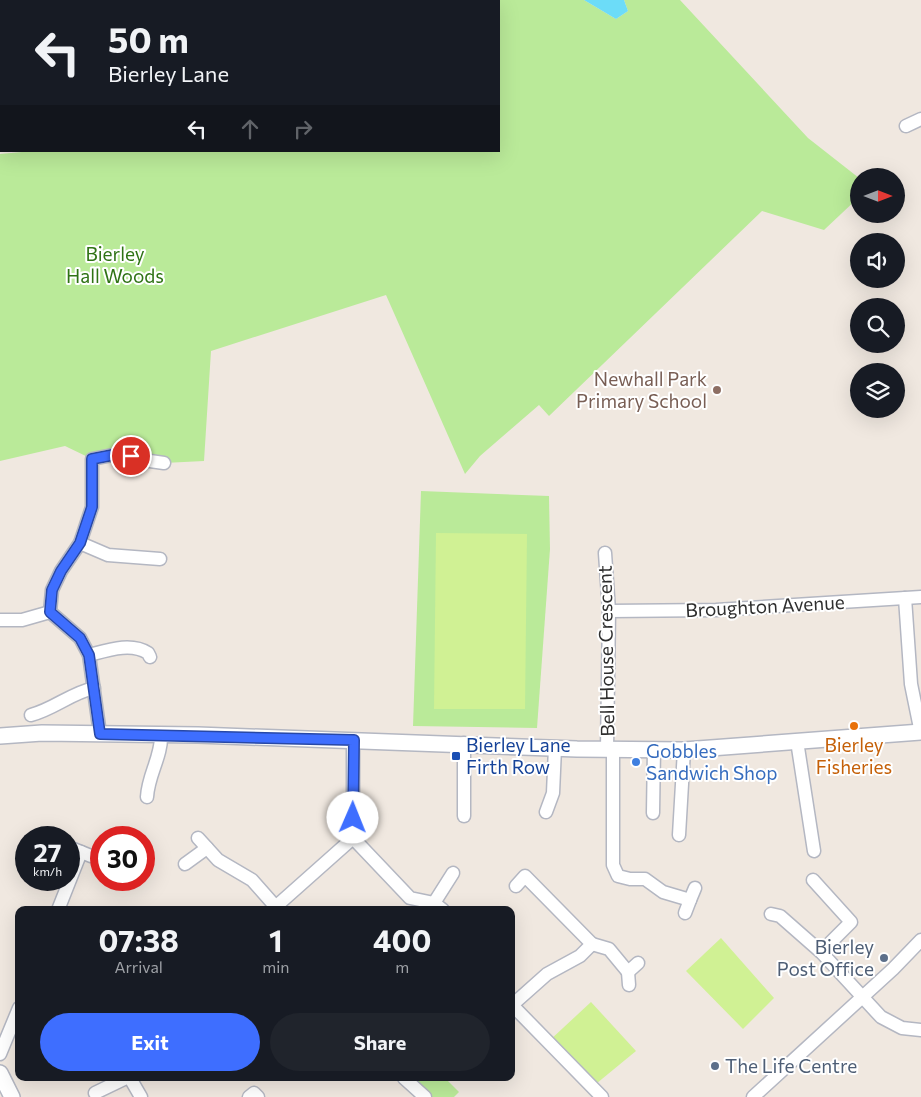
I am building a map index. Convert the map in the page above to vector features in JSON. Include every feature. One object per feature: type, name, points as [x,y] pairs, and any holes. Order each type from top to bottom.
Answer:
[{"type":"street","points":[[906,126],[921,119]]},
{"type":"street","points":[[50,612],[52,590],[61,571],[80,543],[92,507],[92,459],[123,453],[136,460],[164,463]]},
{"type":"street","points":[[80,543],[108,555],[160,559]]},
{"type":"street","name":"Bell House Crescent","points":[[605,553],[609,611],[613,865],[618,876],[630,879],[645,879],[663,892],[692,894],[685,913]]},
{"type":"street","name":"Broughton Avenue","points":[[609,611],[716,610],[921,597]]},
{"type":"street","points":[[0,736],[42,733],[161,735],[464,743],[555,748],[684,750],[921,732],[911,684],[905,598]]},
{"type":"street","points":[[0,620],[22,620],[50,612]]},
{"type":"street","points":[[50,612],[80,638],[89,655],[100,734]]},
{"type":"street","points":[[89,655],[113,649],[136,648],[148,653],[150,658]]},
{"type":"street","points":[[31,715],[46,711],[76,692],[94,688]]},
{"type":"street","points":[[147,797],[162,745],[161,735]]},
{"type":"street","points":[[354,740],[353,838],[410,898],[436,906]]},
{"type":"street","points":[[797,741],[814,851]]},
{"type":"street","points":[[464,743],[464,816]]},
{"type":"street","points":[[546,812],[553,792],[555,748]]},
{"type":"street","points":[[652,813],[654,749]]},
{"type":"street","points":[[683,829],[684,750]]},
{"type":"street","points":[[198,838],[218,860],[252,880],[272,906]]},
{"type":"street","points":[[276,906],[353,838]]},
{"type":"street","points":[[185,864],[208,848]]},
{"type":"street","points":[[60,906],[81,852]]},
{"type":"street","points":[[439,906],[453,873]]},
{"type":"street","points":[[516,886],[525,876],[592,944],[609,949],[628,978],[638,962]]},
{"type":"street","points":[[813,880],[854,920],[821,952]]},
{"type":"street","points":[[771,914],[780,916],[821,952],[861,998],[881,1017],[902,1028],[921,1030]]},
{"type":"street","points":[[752,1097],[861,998],[921,940]]},
{"type":"street","points":[[515,1002],[547,974],[580,956],[592,944]]},
{"type":"street","points":[[515,1008],[595,1095]]},
{"type":"street","points":[[0,1054],[15,1018]]},
{"type":"street","points":[[0,1073],[12,1097]]},
{"type":"street","points":[[96,1093],[120,1081]]},
{"type":"street","points":[[132,1081],[141,1097]]},
{"type":"street","points":[[407,1081],[425,1097]]},
{"type":"street","points":[[249,1097],[254,1093],[258,1097]]},
{"type":"green space","name":"Bierley Hall Woods","points":[[500,0],[584,0],[616,19],[628,11],[624,0],[680,0],[808,138],[850,171],[850,206],[824,230],[762,211],[549,416],[539,405],[480,456],[465,474],[386,295],[211,351],[204,461],[164,463],[136,459],[92,459],[65,446],[0,461],[0,154],[22,152],[500,152]]},
{"type":"green space","points":[[421,491],[549,496],[550,549],[537,728],[413,726]]},
{"type":"green space","points":[[436,533],[527,534],[525,709],[434,709]]},
{"type":"green space","points":[[721,938],[774,998],[743,1029],[686,971]]},
{"type":"green space","points":[[591,1002],[636,1051],[591,1088],[549,1041]]},
{"type":"green space","points":[[407,1081],[448,1081],[459,1092],[454,1097],[425,1097]]},
{"type":"water","points":[[584,0],[624,0],[628,11],[616,19]]},
{"type":"place","name":"Newhall Park Primary School","points":[[717,390]]},
{"type":"place","name":"Bierley Fisheries","points":[[854,726]]},
{"type":"place","name":"Bierley Lane Firth Row","points":[[456,756]]},
{"type":"place","name":"Gobbles Sandwich Shop","points":[[636,762]]},
{"type":"place","name":"Bierley Post Office","points":[[884,958]]},
{"type":"place","name":"The Life Centre","points":[[715,1066]]},
{"type":"route","points":[[131,456],[123,453],[92,459],[92,507],[80,543],[61,571],[52,590],[50,612],[80,638],[89,655],[100,734],[354,740],[353,818]]}]
